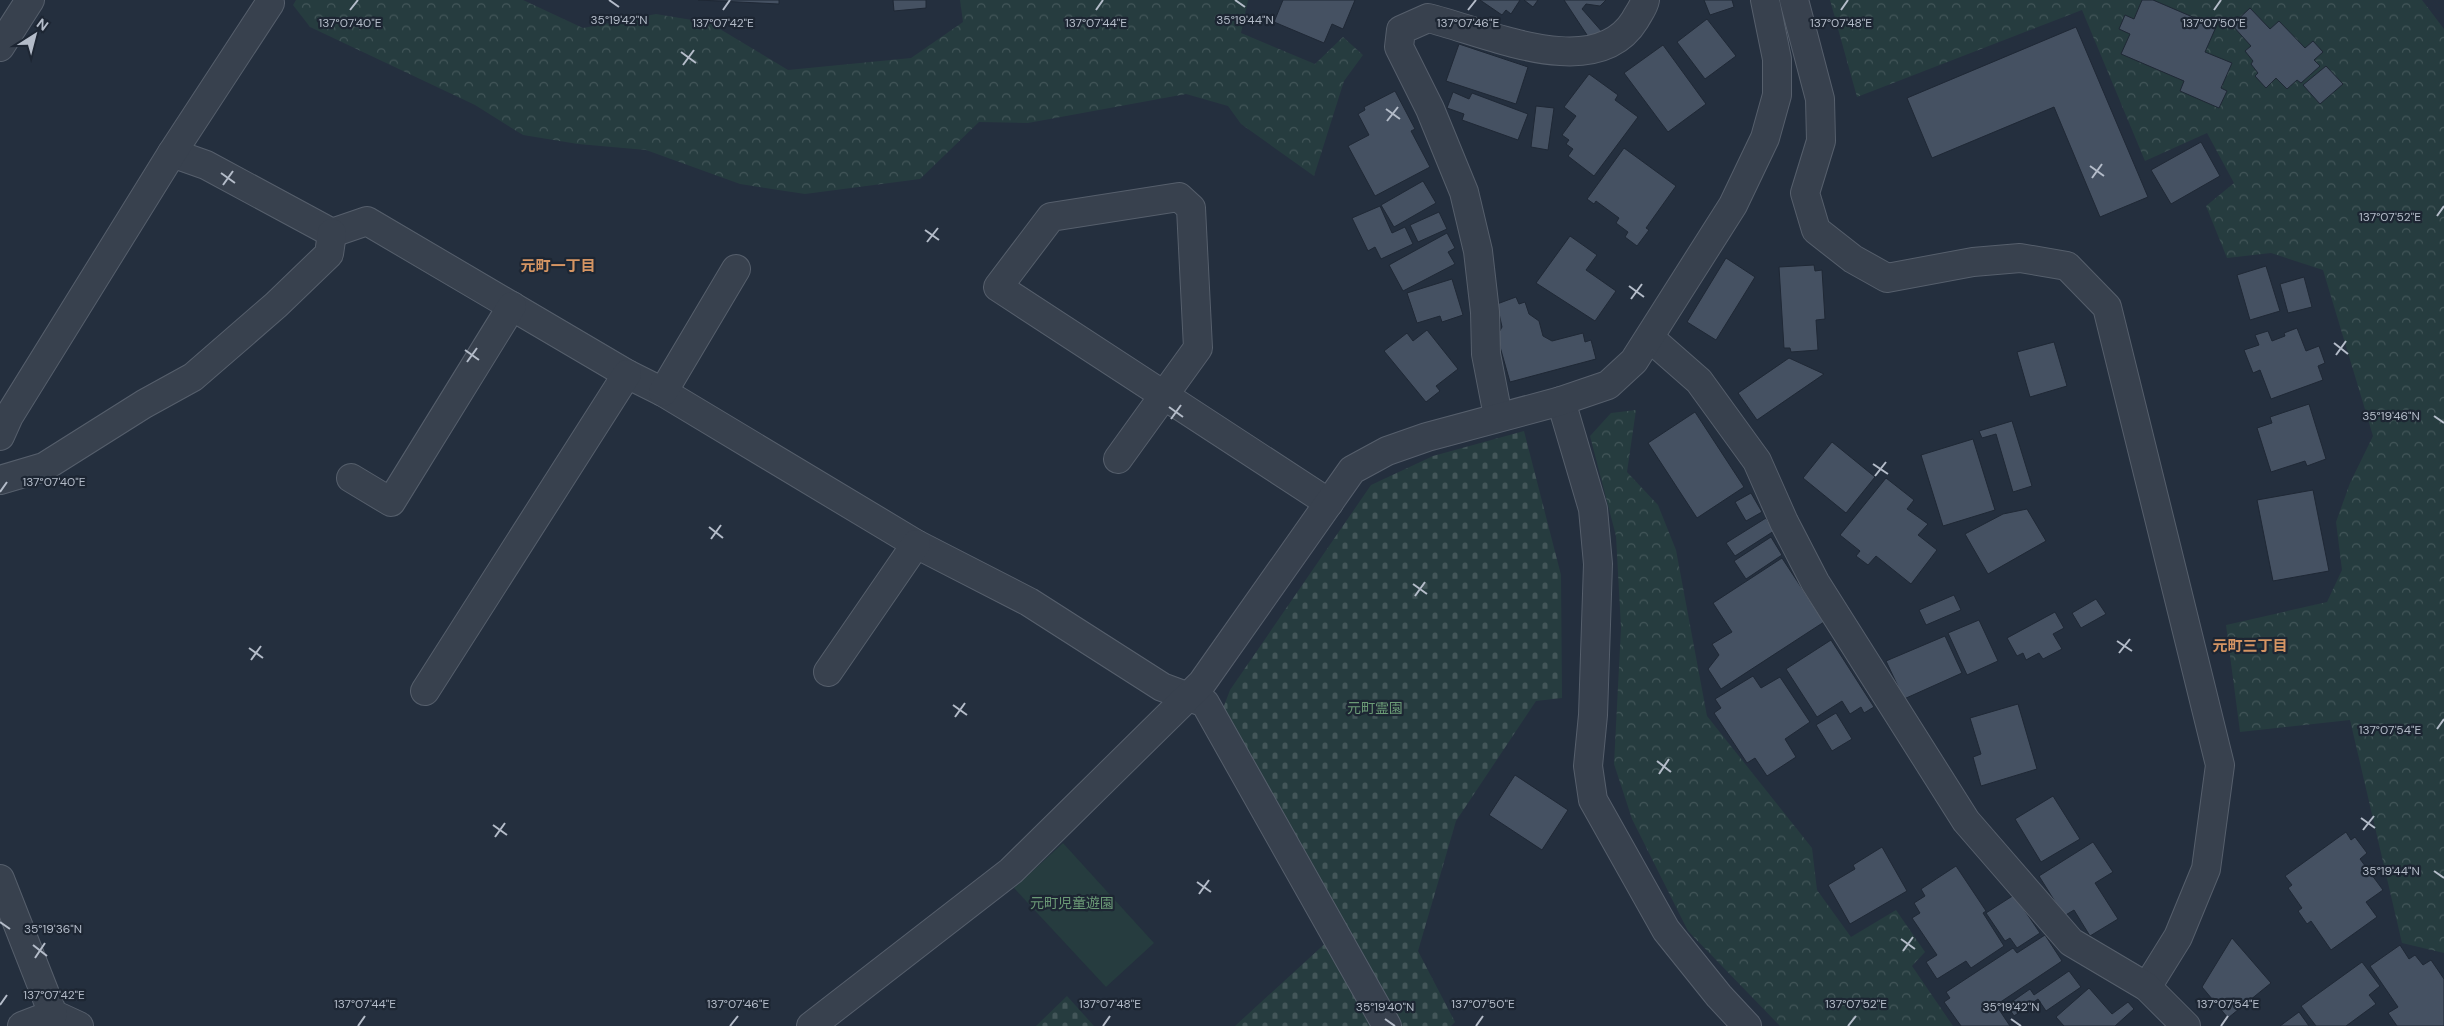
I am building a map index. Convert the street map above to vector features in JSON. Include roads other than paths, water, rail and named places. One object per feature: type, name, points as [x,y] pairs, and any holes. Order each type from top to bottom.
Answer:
[{"type":"street","points":[[0,47],[30,0]]},
{"type":"street","points":[[1498,416],[1486,354],[1485,312],[1478,251],[1464,192],[1430,109],[1399,47],[1401,30],[1428,18],[1559,53],[1600,49],[1628,31],[1645,0]]},
{"type":"street","points":[[812,1026],[1012,871],[1202,683],[1352,470],[1387,452],[1427,436],[1561,401],[1608,385],[1634,361],[1733,205],[1765,138],[1776,95],[1777,60],[1765,0]]},
{"type":"street","points":[[1794,0],[1820,99],[1821,141],[1805,193],[1816,230],[1853,259],[1887,278],[1973,262],[2020,258],[2067,266],[2107,307],[2220,765],[2206,869],[2178,937],[2147,987]]},
{"type":"street","points":[[3,421],[172,153],[270,3]]},
{"type":"street","points":[[172,153],[206,165],[332,233],[367,221],[627,374],[663,392],[916,544],[1029,602],[1162,686],[1205,703],[1387,1026]]},
{"type":"street","points":[[1118,459],[1164,394],[1198,348],[1191,208],[1179,197],[1051,217],[998,287],[1164,394],[1329,504]]},
{"type":"street","points":[[0,480],[44,466],[144,404],[193,377],[276,305],[329,254],[332,233]]},
{"type":"street","points":[[663,392],[736,268]]},
{"type":"street","points":[[351,478],[391,502],[512,306]]},
{"type":"street","points":[[1650,338],[1699,380],[1757,461],[1784,522],[1815,582],[1966,821],[2071,942],[2147,987],[2186,1026]]},
{"type":"street","points":[[425,691],[627,374]]},
{"type":"street","points":[[1561,401],[1593,509],[1598,564],[1593,715],[1588,766],[1593,800],[1666,930],[1719,996],[1747,1026]]},
{"type":"street","points":[[828,672],[916,544]]},
{"type":"street","points":[[0,879],[53,1014],[79,1026]]},
{"type":"street","points":[[22,1026],[53,1014]]},
{"type":"district","name":"元町一丁目","points":[[558,266]]},
{"type":"district","name":"元町三丁目","points":[[2250,646]]},
{"type":"park label","name":"元町霊園","points":[[1375,708]]},
{"type":"park label","name":"元町児童遊園","points":[[1072,903]]}]
